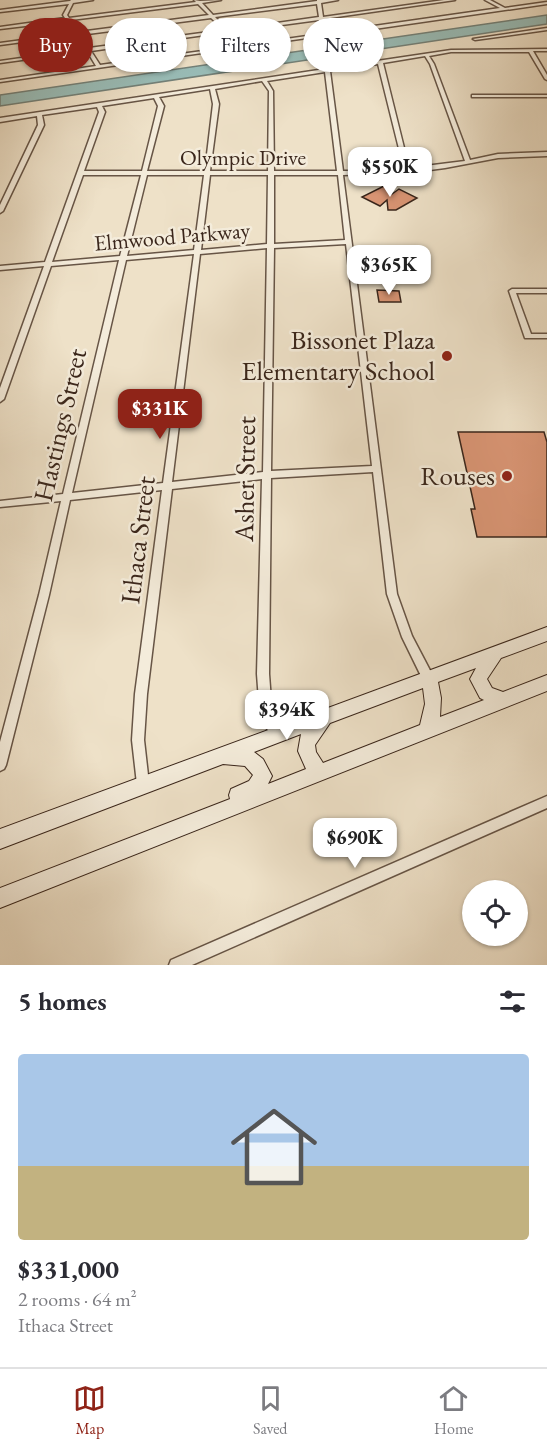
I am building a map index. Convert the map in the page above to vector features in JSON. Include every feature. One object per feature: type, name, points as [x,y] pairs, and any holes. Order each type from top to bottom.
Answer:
[{"type":"main road","points":[[0,839],[547,634]]},
{"type":"main road","points":[[496,653],[478,679],[486,693],[502,700]]},
{"type":"main road","points":[[426,730],[433,716],[432,690],[428,678]]},
{"type":"main road","points":[[0,898],[547,683]]},
{"type":"main road","points":[[319,772],[308,758],[305,745],[309,733],[327,716]]},
{"type":"main road","points":[[218,757],[247,756],[258,765],[263,776],[255,787],[234,797],[222,810]]},
{"type":"street","points":[[0,11],[91,0]]},
{"type":"street","points":[[74,18],[219,0]]},
{"type":"street","points":[[93,32],[336,0]]},
{"type":"street","points":[[319,1],[322,18],[453,0]]},
{"type":"street","points":[[487,0],[504,9]]},
{"type":"street","points":[[67,18],[65,14],[72,1]]},
{"type":"street","points":[[197,1],[213,17]]},
{"type":"street","points":[[384,26],[547,3]]},
{"type":"street","points":[[0,28],[18,26]]},
{"type":"street","points":[[475,39],[547,29]]},
{"type":"street","points":[[93,49],[199,35]]},
{"type":"street","points":[[0,44],[18,42]]},
{"type":"street","points":[[384,61],[456,50],[547,50]]},
{"type":"street","points":[[530,50],[547,80]]},
{"type":"street","points":[[0,81],[199,52]]},
{"type":"street","points":[[426,55],[432,64],[468,161]]},
{"type":"street","points":[[93,58],[99,67]]},
{"type":"street","points":[[0,62],[18,60]]},
{"type":"street","points":[[0,120],[314,72]]},
{"type":"street","points":[[327,72],[392,594],[407,637],[428,678]]},
{"type":"street","points":[[382,72],[407,171]]},
{"type":"street","name":"Asher Street","points":[[264,80],[271,91],[263,674],[266,714],[276,735]]},
{"type":"street","name":"Ithaca Street","points":[[143,784],[138,740],[141,694],[216,104],[212,88]]},
{"type":"street","points":[[474,96],[547,96]]},
{"type":"street","name":"Hastings Street","points":[[0,765],[161,106],[156,97]]},
{"type":"street","points":[[0,399],[102,112],[99,105]]},
{"type":"street","points":[[0,211],[41,125],[39,114]]},
{"type":"street","name":"Olympic Drive","points":[[81,173],[339,174],[407,171],[498,156],[547,154]]},
{"type":"street","name":"Elmwood Parkway","points":[[0,268],[269,246],[348,242]]},
{"type":"street","points":[[547,291],[512,291],[528,336],[547,336]]},
{"type":"street","points":[[0,504],[266,475],[375,469]]},
{"type":"street","points":[[176,965],[547,802]]},
{"type":"water","points":[[547,15],[547,24],[384,48],[384,39]]},
{"type":"water","points":[[303,51],[303,61],[291,62],[291,52]]},
{"type":"water","points":[[199,66],[199,72],[227,72],[0,106],[0,95],[157,72],[187,72],[187,68]]},
{"type":"building","points":[[384,186],[391,186],[392,194],[399,189],[417,198],[396,210],[388,210],[387,200],[380,206],[362,197]]},
{"type":"building","points":[[377,290],[399,291],[401,302],[379,302]]},
{"type":"building","name":"Rouses","points":[[458,432],[544,432],[547,442],[547,537],[477,537],[471,509],[475,509]]},
{"type":"place","name":"Bissonet Plaza Elementary School","points":[[447,356]]},
{"type":"place","name":"Rouses","points":[[507,476]]}]
